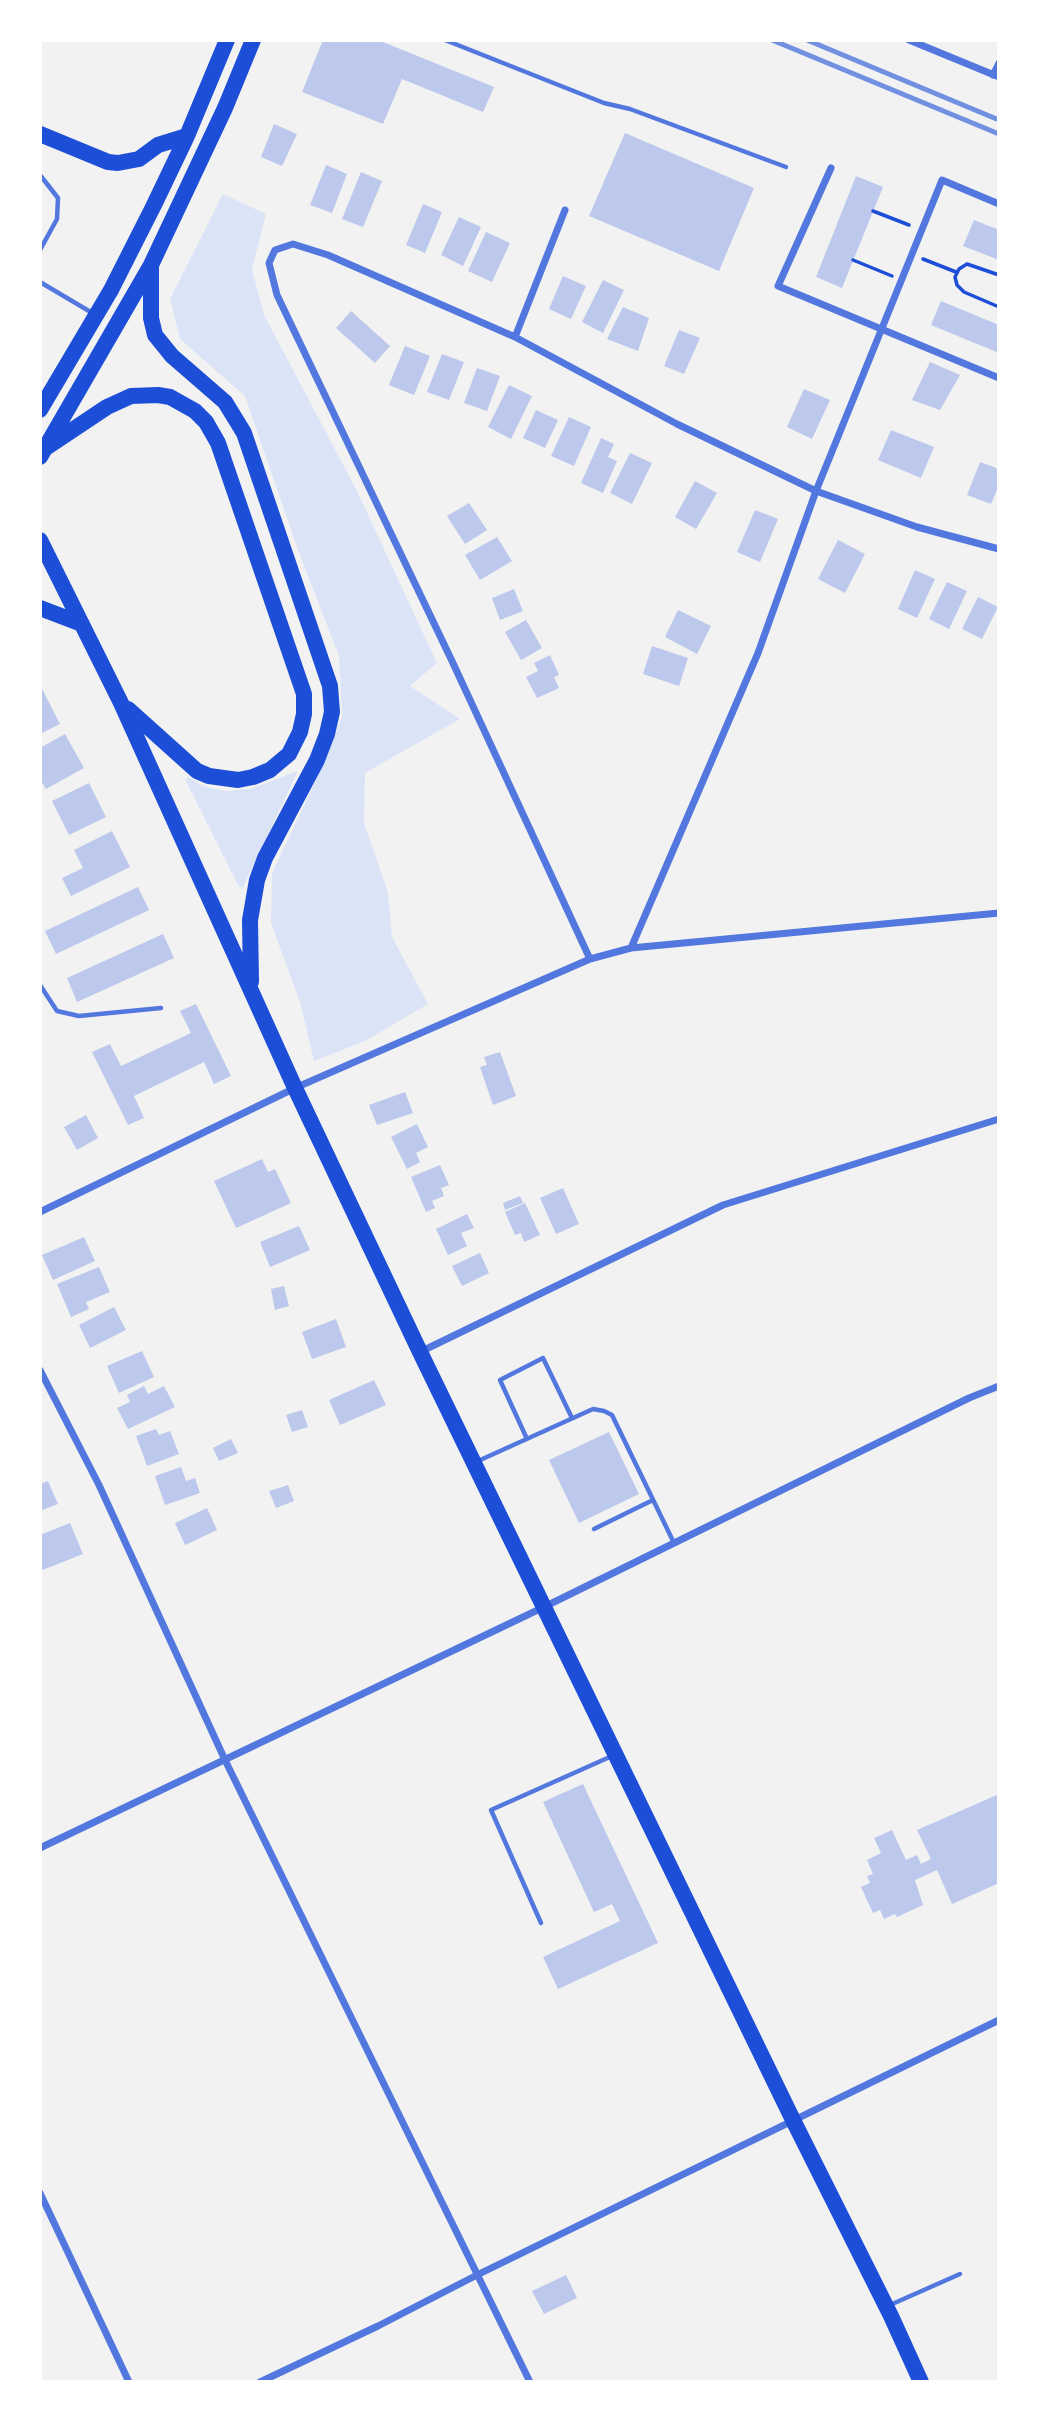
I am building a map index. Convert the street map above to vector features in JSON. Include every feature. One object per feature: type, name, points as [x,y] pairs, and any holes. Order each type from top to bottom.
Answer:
[{"type":"highway","points":[[40,410],[96,315],[155,205],[227,40]]},
{"type":"highway","points":[[43,452],[150,265],[199,164],[253,40]]},
{"type":"highway","points":[[40,134],[108,162],[118,163],[139,159],[158,145],[187,136]]},
{"type":"highway","points":[[150,265],[151,318],[155,335],[172,356],[225,402],[244,433],[330,685],[332,712],[324,743],[257,880],[250,920],[251,988]]},
{"type":"highway","points":[[43,452],[107,407],[120,400],[141,395],[158,395],[181,402],[206,422],[218,443],[304,694],[304,714],[296,743],[281,762],[253,777],[225,779],[209,776],[186,763],[121,703]]},
{"type":"highway","points":[[40,540],[121,703],[295,1088],[420,1352],[921,2382]]},
{"type":"highway","points":[[40,608],[82,624]]},
{"type":"street","points":[[909,40],[996,76],[999,63]]},
{"type":"street","points":[[831,169],[778,286],[999,378]]},
{"type":"street","points":[[631,948],[758,653],[816,491],[942,180],[999,204]]},
{"type":"street","points":[[515,337],[565,210]]},
{"type":"street","points":[[590,959],[452,661],[277,295],[269,263],[275,250],[293,244],[328,255],[515,337],[677,424],[816,491],[917,527],[999,549]]},
{"type":"street","points":[[40,1212],[295,1088],[590,959],[631,948],[999,913]]},
{"type":"street","points":[[420,1352],[723,1205],[999,1119]]},
{"type":"street","points":[[40,1370],[99,1485],[225,1760],[530,2382]]},
{"type":"street","points":[[40,1848],[544,1607],[969,1398],[999,1387]]},
{"type":"street","points":[[260,2382],[999,2020]]},
{"type":"street","points":[[40,2193],[129,2382]]},
{"type":"lane","points":[[445,40],[604,103],[630,109],[786,167]]},
{"type":"lane","points":[[40,175],[58,198],[57,219],[40,250]]},
{"type":"lane","points":[[40,282],[96,315]]},
{"type":"lane","points":[[40,985],[57,1010],[79,1016],[161,1008]]},
{"type":"lane","points":[[527,1439],[500,1380],[543,1359],[572,1418]]},
{"type":"lane","points":[[474,1463],[593,1409],[612,1415],[674,1543]]},
{"type":"lane","points":[[594,1530],[653,1500]]},
{"type":"lane","points":[[541,1923],[491,1810],[616,1755]]},
{"type":"lane","points":[[886,2307],[960,2274]]},
{"type":"path","points":[[873,211],[921,230]]},
{"type":"path","points":[[911,254],[956,272]]},
{"type":"path","points":[[853,260],[901,279]]},
{"type":"path","points":[[999,275],[967,264],[956,272],[955,281],[964,292],[999,307]]},
{"type":"shaded area","points":[[223,194],[266,214],[252,269],[264,315],[357,491],[437,663],[410,686],[460,719],[365,773],[364,823],[388,892],[392,937],[428,1004],[365,1041],[314,1061],[300,1002],[271,923],[272,873],[342,717],[339,656],[298,550],[245,396],[180,339],[170,299]]},
{"type":"shaded area","points":[[298,771],[243,887],[239,887],[185,779],[189,777],[203,786],[225,791],[250,789]]},
{"type":"building","points":[[323,40],[378,40],[494,87],[483,112],[402,79],[383,124],[302,92]]},
{"type":"building","points":[[274,124],[297,134],[282,166],[261,157]]},
{"type":"building","points":[[625,133],[754,188],[719,271],[589,216]]},
{"type":"building","points":[[326,165],[347,174],[332,213],[310,205]]},
{"type":"building","points":[[361,172],[382,181],[363,227],[342,219]]},
{"type":"building","points":[[856,176],[883,187],[842,288],[816,277]]},
{"type":"building","points":[[423,204],[442,212],[425,253],[406,245]]},
{"type":"building","points":[[459,217],[481,227],[463,266],[441,255]]},
{"type":"building","points":[[974,220],[999,230],[999,260],[963,246]]},
{"type":"building","points":[[486,232],[510,243],[492,282],[468,271]]},
{"type":"building","points":[[563,276],[586,286],[571,319],[549,309]]},
{"type":"building","points":[[603,280],[624,290],[603,333],[582,322]]},
{"type":"building","points":[[941,301],[999,325],[999,353],[931,325]]},
{"type":"building","points":[[623,307],[649,318],[638,351],[607,339]]},
{"type":"building","points":[[351,311],[390,346],[375,363],[336,328]]},
{"type":"building","points":[[679,330],[700,338],[684,374],[664,366]]},
{"type":"building","points":[[405,346],[430,356],[414,395],[389,385]]},
{"type":"building","points":[[442,354],[464,362],[449,400],[427,392]]},
{"type":"building","points":[[930,362],[960,375],[940,410],[912,400]]},
{"type":"building","points":[[477,368],[500,376],[487,411],[464,403]]},
{"type":"building","points":[[509,385],[532,396],[511,439],[488,427]]},
{"type":"building","points":[[804,389],[830,400],[812,439],[787,427]]},
{"type":"building","points":[[536,410],[558,420],[545,448],[523,438]]},
{"type":"building","points":[[569,417],[591,427],[574,466],[551,456]]},
{"type":"building","points":[[891,430],[934,447],[921,478],[878,460]]},
{"type":"building","points":[[601,438],[614,444],[608,457],[617,461],[603,493],[581,483]]},
{"type":"building","points":[[630,453],[652,463],[632,504],[610,493]]},
{"type":"building","points":[[980,462],[999,469],[999,485],[991,504],[967,495]]},
{"type":"building","points":[[695,481],[717,493],[696,529],[675,517]]},
{"type":"building","points":[[469,503],[487,530],[465,544],[447,516]]},
{"type":"building","points":[[755,510],[778,519],[760,562],[737,552]]},
{"type":"building","points":[[497,537],[512,561],[480,580],[465,555]]},
{"type":"building","points":[[838,540],[865,554],[845,593],[818,579]]},
{"type":"building","points":[[915,570],[935,579],[917,618],[898,609]]},
{"type":"building","points":[[947,582],[967,591],[949,629],[929,619]]},
{"type":"building","points":[[514,589],[523,611],[500,620],[492,598]]},
{"type":"building","points":[[978,597],[998,607],[982,639],[962,629]]},
{"type":"building","points":[[678,610],[711,626],[697,654],[665,637]]},
{"type":"building","points":[[526,620],[542,648],[521,660],[505,632]]},
{"type":"building","points":[[652,646],[688,658],[679,686],[643,674]]},
{"type":"building","points":[[550,655],[559,675],[554,677],[559,688],[537,698],[526,677],[538,671],[534,663]]},
{"type":"building","points":[[40,685],[60,724],[40,734]]},
{"type":"building","points":[[65,734],[84,768],[46,789],[40,779],[40,748]]},
{"type":"building","points":[[89,783],[106,817],[69,835],[52,801]]},
{"type":"building","points":[[112,831],[130,867],[71,896],[62,878],[83,868],[74,850]]},
{"type":"building","points":[[138,887],[149,910],[56,954],[45,931]]},
{"type":"building","points":[[163,934],[174,958],[77,1002],[67,978]]},
{"type":"building","points":[[196,1004],[231,1076],[214,1084],[204,1062],[134,1096],[144,1118],[128,1125],[92,1052],[110,1044],[121,1066],[191,1033],[180,1011]]},
{"type":"building","points":[[500,1052],[516,1096],[493,1105],[480,1067],[487,1065],[484,1057]]},
{"type":"building","points":[[405,1092],[413,1113],[377,1125],[369,1105]]},
{"type":"building","points":[[86,1115],[98,1138],[77,1150],[64,1127]]},
{"type":"building","points":[[417,1124],[428,1147],[416,1153],[420,1162],[407,1169],[391,1137]]},
{"type":"building","points":[[262,1159],[268,1172],[275,1169],[291,1203],[236,1228],[214,1181]]},
{"type":"building","points":[[440,1165],[449,1185],[441,1188],[444,1196],[432,1201],[435,1208],[426,1212],[411,1177]]},
{"type":"building","points":[[563,1188],[579,1224],[556,1234],[540,1198]]},
{"type":"building","points":[[520,1196],[523,1203],[505,1210],[503,1203]]},
{"type":"building","points":[[525,1203],[540,1235],[524,1242],[521,1233],[515,1235],[505,1212]]},
{"type":"building","points":[[467,1214],[474,1228],[461,1233],[467,1246],[448,1255],[436,1229]]},
{"type":"building","points":[[299,1226],[310,1250],[270,1267],[260,1242]]},
{"type":"building","points":[[84,1237],[95,1261],[53,1280],[42,1255]]},
{"type":"building","points":[[480,1253],[489,1273],[462,1286],[452,1266]]},
{"type":"building","points":[[99,1267],[110,1292],[86,1302],[89,1309],[71,1317],[57,1284]]},
{"type":"building","points":[[284,1286],[289,1306],[275,1310],[271,1289]]},
{"type":"building","points":[[114,1307],[126,1330],[90,1348],[79,1325]]},
{"type":"building","points":[[336,1319],[346,1347],[312,1359],[302,1332]]},
{"type":"building","points":[[142,1351],[154,1377],[119,1393],[107,1366]]},
{"type":"building","points":[[374,1380],[386,1405],[340,1425],[329,1400]]},
{"type":"building","points":[[144,1386],[148,1394],[164,1386],[175,1407],[128,1429],[117,1408],[130,1402],[127,1395]]},
{"type":"building","points":[[302,1410],[308,1427],[292,1432],[286,1415]]},
{"type":"building","points":[[156,1429],[159,1435],[170,1431],[179,1454],[147,1466],[136,1436]]},
{"type":"building","points":[[609,1432],[639,1494],[579,1523],[549,1460]]},
{"type":"building","points":[[231,1439],[238,1453],[219,1461],[213,1448]]},
{"type":"building","points":[[181,1467],[186,1481],[195,1478],[200,1493],[165,1505],[155,1476]]},
{"type":"building","points":[[48,1481],[58,1504],[40,1511],[40,1484]]},
{"type":"building","points":[[288,1485],[294,1501],[276,1508],[269,1491]]},
{"type":"building","points":[[207,1508],[217,1530],[185,1545],[175,1523]]},
{"type":"building","points":[[70,1523],[83,1554],[40,1571],[40,1535]]},
{"type":"building","points":[[583,1784],[658,1943],[558,1989],[543,1957],[620,1921],[612,1904],[594,1912],[543,1802]]},
{"type":"building","points":[[999,1794],[999,1883],[952,1904],[937,1870],[915,1880],[923,1905],[897,1917],[895,1914],[884,1919],[880,1910],[873,1913],[861,1887],[870,1883],[867,1876],[873,1874],[867,1860],[881,1853],[874,1838],[892,1830],[906,1860],[917,1855],[921,1864],[931,1859],[917,1830]]},
{"type":"building","points":[[566,2275],[577,2298],[544,2314],[532,2291]]},
{"type":"railway","points":[[772,40],[999,134]]},
{"type":"railway","points":[[807,40],[999,120]]}]
